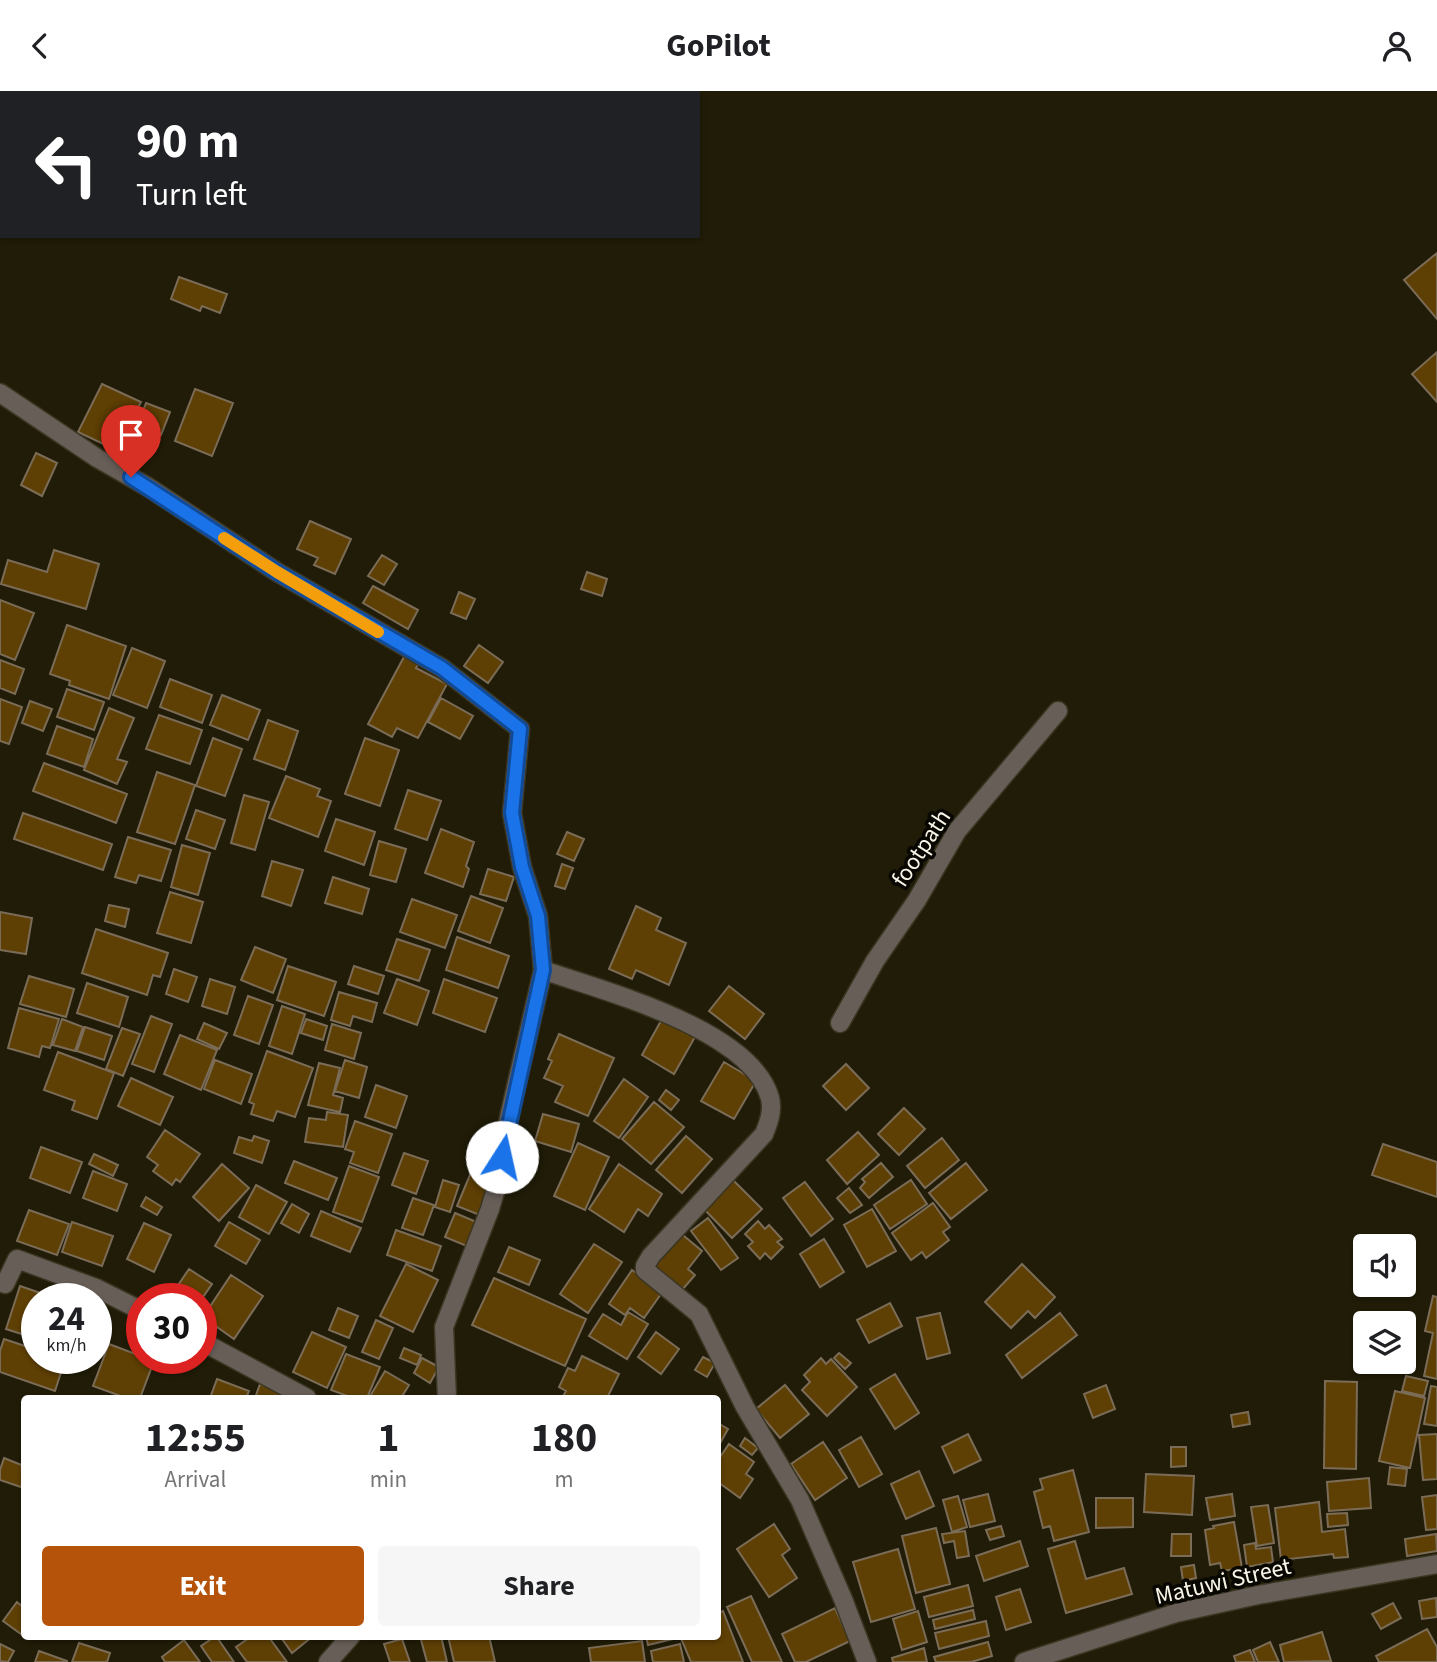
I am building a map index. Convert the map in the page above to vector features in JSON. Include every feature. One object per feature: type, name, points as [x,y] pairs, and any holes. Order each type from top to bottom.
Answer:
[{"type":"street","points":[[0,393],[277,572],[442,668],[520,729],[512,813],[522,867],[538,916],[543,970],[504,1139],[500,1175],[444,1327],[447,1395]]},
{"type":"street","name":"footpath","points":[[840,1023],[875,961],[917,900],[957,831],[1058,711]]},
{"type":"street","points":[[543,970],[669,1013],[731,1048],[751,1065],[766,1089],[770,1098],[771,1117],[764,1134],[651,1256],[645,1270],[699,1314],[745,1407],[800,1500],[867,1662]]},
{"type":"street","points":[[5,1284],[17,1259],[96,1288],[126,1303]]},
{"type":"street","points":[[217,1350],[301,1395]]},
{"type":"street","name":"Matuwi Street","points":[[1024,1662],[1176,1613],[1258,1595],[1437,1564]]},
{"type":"street","points":[[328,1662],[347,1640]]},
{"type":"building","points":[[1437,253],[1437,319],[1404,280]]},
{"type":"building","points":[[179,277],[227,294],[220,313],[202,306],[200,311],[171,299]]},
{"type":"building","points":[[1437,352],[1437,402],[1412,374]]},
{"type":"building","points":[[102,384],[141,402],[134,416],[128,414],[121,429],[125,431],[116,450],[78,432]]},
{"type":"building","points":[[195,389],[233,403],[212,456],[175,441]]},
{"type":"building","points":[[146,403],[170,412],[161,435],[137,426]]},
{"type":"building","points":[[36,453],[57,463],[42,496],[21,485]]},
{"type":"building","points":[[310,521],[351,539],[335,574],[314,565],[318,558],[297,549]]},
{"type":"building","points":[[54,550],[99,564],[86,609],[1,584],[8,560],[47,572]]},
{"type":"building","points":[[382,555],[397,564],[384,585],[368,576]]},
{"type":"building","points":[[587,572],[607,579],[602,596],[581,589]]},
{"type":"building","points":[[373,586],[418,610],[408,629],[363,603]]},
{"type":"building","points":[[459,592],[475,599],[466,619],[451,613]]},
{"type":"building","points":[[0,600],[34,613],[15,660],[0,654]]},
{"type":"building","points":[[67,625],[126,646],[109,699],[69,685],[70,681],[50,674]]},
{"type":"building","points":[[479,645],[503,662],[488,683],[464,666]]},
{"type":"building","points":[[132,648],[165,661],[147,708],[113,695]]},
{"type":"building","points":[[405,655],[419,663],[416,668],[447,684],[418,738],[397,728],[392,737],[368,724]]},
{"type":"building","points":[[0,660],[24,669],[15,694],[0,688]]},
{"type":"building","points":[[170,679],[212,695],[202,723],[160,707]]},
{"type":"building","points":[[67,689],[104,702],[94,730],[57,717]]},
{"type":"building","points":[[222,695],[260,710],[248,740],[210,725]]},
{"type":"building","points":[[441,698],[473,716],[460,739],[428,722]]},
{"type":"building","points":[[0,699],[22,707],[9,744],[0,741]]},
{"type":"building","points":[[30,701],[52,709],[43,731],[22,723]]},
{"type":"building","points":[[109,708],[134,718],[117,759],[127,762],[117,784],[84,770]]},
{"type":"building","points":[[159,715],[202,730],[190,764],[146,749]]},
{"type":"building","points":[[268,720],[298,731],[285,770],[254,759]]},
{"type":"building","points":[[57,726],[93,739],[84,767],[47,754]]},
{"type":"building","points":[[213,738],[242,749],[225,796],[196,786]]},
{"type":"building","points":[[365,738],[399,750],[380,806],[345,794]]},
{"type":"building","points":[[44,763],[127,794],[116,823],[33,791]]},
{"type":"building","points":[[157,772],[195,785],[175,844],[137,832]]},
{"type":"building","points":[[286,776],[320,789],[317,796],[331,801],[318,837],[269,818]]},
{"type":"building","points":[[408,790],[441,801],[427,840],[395,829]]},
{"type":"building","points":[[244,795],[269,802],[255,850],[231,843]]},
{"type":"building","points":[[196,810],[225,820],[215,849],[186,839]]},
{"type":"building","points":[[23,813],[112,844],[103,870],[14,839]]},
{"type":"building","points":[[336,819],[375,832],[364,865],[325,851]]},
{"type":"building","points":[[441,829],[474,842],[463,887],[425,873]]},
{"type":"building","points":[[567,832],[584,839],[574,861],[557,854]]},
{"type":"building","points":[[128,837],[171,850],[161,881],[139,875],[136,883],[115,877]]},
{"type":"building","points":[[379,841],[406,849],[396,882],[370,875]]},
{"type":"building","points":[[182,845],[210,853],[198,895],[171,887]]},
{"type":"building","points":[[272,861],[303,870],[291,906],[262,896]]},
{"type":"building","points":[[562,864],[573,868],[565,889],[555,886]]},
{"type":"building","points":[[488,869],[514,877],[506,901],[480,894]]},
{"type":"building","points":[[333,877],[369,889],[362,914],[325,903]]},
{"type":"building","points":[[170,892],[203,902],[191,943],[157,933]]},
{"type":"building","points":[[471,896],[503,908],[490,943],[458,931]]},
{"type":"building","points":[[412,899],[457,915],[445,948],[400,932]]},
{"type":"building","points":[[109,905],[129,909],[125,927],[105,921]]},
{"type":"building","points":[[636,906],[661,918],[656,930],[686,943],[669,985],[636,970],[632,979],[609,969]]},
{"type":"building","points":[[0,912],[32,918],[26,954],[0,950]]},
{"type":"building","points":[[96,929],[168,953],[160,977],[153,975],[147,995],[82,973]]},
{"type":"building","points":[[457,937],[509,956],[498,988],[446,970]]},
{"type":"building","points":[[397,939],[430,950],[419,981],[386,970]]},
{"type":"building","points":[[255,947],[286,959],[273,993],[241,980]]},
{"type":"building","points":[[288,966],[336,982],[324,1016],[277,1000]]},
{"type":"building","points":[[354,966],[384,976],[378,994],[348,984]]},
{"type":"building","points":[[174,969],[197,977],[188,1002],[166,994]]},
{"type":"building","points":[[29,976],[74,989],[66,1017],[20,1004]]},
{"type":"building","points":[[210,979],[235,987],[227,1014],[202,1006]]},
{"type":"building","points":[[397,979],[429,991],[417,1025],[384,1013]]},
{"type":"building","points":[[444,979],[497,998],[485,1032],[433,1013]]},
{"type":"building","points":[[87,983],[128,997],[119,1027],[77,1013]]},
{"type":"building","points":[[729,986],[764,1014],[745,1039],[709,1011]]},
{"type":"building","points":[[339,992],[377,1003],[372,1022],[353,1016],[350,1026],[331,1020]]},
{"type":"building","points":[[248,996],[273,1005],[259,1044],[234,1035]]},
{"type":"building","points":[[282,1006],[305,1014],[292,1054],[269,1046]]},
{"type":"building","points":[[19,1008],[59,1019],[50,1048],[42,1046],[39,1057],[8,1048]]},
{"type":"building","points":[[151,1016],[172,1024],[154,1072],[132,1064]]},
{"type":"building","points":[[62,1019],[83,1027],[75,1051],[53,1045]]},
{"type":"building","points":[[306,1019],[327,1026],[323,1040],[301,1033]]},
{"type":"building","points":[[662,1019],[695,1037],[674,1074],[642,1055]]},
{"type":"building","points":[[204,1023],[227,1033],[219,1049],[197,1039]]},
{"type":"building","points":[[332,1024],[361,1033],[354,1059],[325,1050]]},
{"type":"building","points":[[85,1027],[112,1036],[104,1060],[77,1051]]},
{"type":"building","points":[[122,1028],[140,1034],[123,1076],[106,1069]]},
{"type":"building","points":[[559,1034],[614,1058],[588,1116],[555,1102],[563,1086],[544,1078],[552,1061],[548,1059]]},
{"type":"building","points":[[180,1035],[217,1050],[201,1090],[164,1074]]},
{"type":"building","points":[[267,1051],[313,1068],[295,1117],[277,1111],[273,1121],[251,1114],[254,1104],[249,1102]]},
{"type":"building","points":[[58,1052],[114,1073],[97,1119],[72,1110],[75,1101],[44,1090]]},
{"type":"building","points":[[215,1060],[252,1074],[241,1104],[204,1089]]},
{"type":"building","points":[[345,1060],[367,1067],[359,1098],[335,1091]]},
{"type":"building","points":[[724,1062],[756,1081],[734,1119],[701,1101]]},
{"type":"building","points":[[319,1063],[340,1068],[333,1095],[343,1098],[340,1112],[308,1105]]},
{"type":"building","points":[[846,1064],[869,1088],[846,1110],[823,1086]]},
{"type":"building","points":[[131,1078],[173,1097],[160,1125],[118,1106]]},
{"type":"building","points":[[624,1079],[648,1097],[619,1138],[594,1121]]},
{"type":"building","points":[[376,1085],[407,1096],[396,1128],[365,1117]]},
{"type":"building","points":[[666,1090],[679,1100],[671,1110],[659,1100]]},
{"type":"building","points":[[654,1102],[684,1127],[651,1164],[622,1139]]},
{"type":"building","points":[[904,1108],[925,1129],[899,1155],[878,1134]]},
{"type":"building","points":[[327,1112],[348,1115],[343,1147],[305,1142],[309,1118],[326,1120]]},
{"type":"building","points":[[543,1114],[579,1124],[571,1152],[535,1141]]},
{"type":"building","points":[[355,1121],[392,1134],[378,1173],[350,1163],[354,1152],[345,1149]]},
{"type":"building","points":[[165,1130],[200,1154],[180,1182],[176,1179],[172,1185],[153,1171],[158,1165],[147,1157]]},
{"type":"building","points":[[858,1132],[879,1155],[847,1184],[827,1160]]},
{"type":"building","points":[[254,1136],[269,1141],[262,1163],[234,1153],[239,1137],[252,1141]]},
{"type":"building","points":[[686,1136],[712,1159],[682,1193],[656,1170]]},
{"type":"building","points":[[942,1138],[959,1160],[925,1188],[907,1166]]},
{"type":"building","points":[[578,1143],[609,1157],[585,1210],[554,1196]]},
{"type":"building","points":[[1383,1144],[1437,1162],[1437,1197],[1372,1175]]},
{"type":"building","points":[[41,1147],[82,1162],[70,1193],[30,1178]]},
{"type":"building","points":[[404,1153],[428,1161],[416,1194],[392,1185]]},
{"type":"building","points":[[94,1154],[118,1165],[113,1176],[89,1164]]},
{"type":"building","points":[[294,1161],[337,1178],[328,1200],[285,1183]]},
{"type":"building","points":[[881,1163],[893,1177],[869,1198],[860,1188],[865,1182],[862,1179]]},
{"type":"building","points":[[966,1163],[987,1190],[951,1219],[929,1193]]},
{"type":"building","points":[[222,1164],[249,1188],[219,1221],[193,1197]]},
{"type":"building","points":[[619,1164],[662,1194],[648,1216],[638,1209],[624,1232],[589,1209]]},
{"type":"building","points":[[349,1166],[379,1177],[362,1222],[333,1212]]},
{"type":"building","points":[[472,1170],[497,1180],[482,1216],[457,1206]]},
{"type":"building","points":[[93,1171],[127,1184],[117,1211],[83,1198]]},
{"type":"building","points":[[443,1180],[459,1185],[450,1212],[435,1207]]},
{"type":"building","points":[[733,1180],[762,1209],[732,1238],[703,1208]]},
{"type":"building","points":[[911,1180],[927,1204],[890,1229],[874,1205]]},
{"type":"building","points":[[805,1182],[833,1219],[811,1236],[783,1198]]},
{"type":"building","points":[[256,1185],[287,1202],[269,1234],[239,1217]]},
{"type":"building","points":[[849,1188],[862,1205],[850,1213],[837,1198]]},
{"type":"building","points":[[146,1197],[162,1207],[157,1215],[141,1206]]},
{"type":"building","points":[[413,1198],[434,1205],[423,1235],[402,1228]]},
{"type":"building","points":[[933,1203],[950,1227],[943,1232],[949,1240],[926,1258],[922,1252],[911,1260],[892,1233]]},
{"type":"building","points":[[292,1204],[309,1214],[299,1233],[281,1223]]},
{"type":"building","points":[[872,1209],[896,1251],[867,1267],[844,1225]]},
{"type":"building","points":[[29,1210],[69,1224],[57,1255],[17,1241]]},
{"type":"building","points":[[321,1211],[361,1228],[350,1252],[311,1236]]},
{"type":"building","points":[[455,1213],[479,1223],[469,1247],[445,1237]]},
{"type":"building","points":[[708,1218],[738,1258],[721,1270],[691,1231]]},
{"type":"building","points":[[758,1221],[765,1229],[769,1225],[782,1239],[777,1242],[783,1247],[771,1259],[765,1253],[760,1259],[748,1246],[753,1242],[745,1234]]},
{"type":"building","points":[[72,1222],[113,1236],[102,1266],[62,1252]]},
{"type":"building","points":[[229,1222],[260,1240],[246,1264],[215,1246]]},
{"type":"building","points":[[144,1223],[171,1235],[154,1272],[127,1259]]},
{"type":"building","points":[[396,1230],[441,1246],[432,1271],[387,1255]]},
{"type":"building","points":[[678,1231],[702,1251],[688,1269],[695,1275],[682,1290],[652,1264]]},
{"type":"building","points":[[824,1239],[844,1272],[820,1287],[800,1254]]},
{"type":"building","points":[[594,1244],[622,1262],[588,1313],[560,1294]]},
{"type":"building","points":[[509,1247],[540,1260],[529,1285],[498,1272]]},
{"type":"building","points":[[406,1264],[438,1280],[413,1332],[380,1316]]},
{"type":"building","points":[[1022,1264],[1055,1297],[1035,1318],[1028,1311],[1011,1328],[985,1302]]},
{"type":"building","points":[[189,1269],[210,1283],[179,1283]]},
{"type":"building","points":[[632,1270],[663,1291],[644,1318],[630,1308],[625,1315],[609,1304]]},
{"type":"building","points":[[231,1275],[263,1296],[234,1339],[217,1327],[217,1296]]},
{"type":"building","points":[[494,1278],[586,1319],[565,1366],[472,1325]]},
{"type":"building","points":[[20,1286],[21,1334],[6,1329]]},
{"type":"building","points":[[1433,1296],[1437,1297],[1437,1379],[1424,1376],[1433,1333],[1425,1331]]},
{"type":"building","points":[[890,1303],[902,1326],[869,1343],[857,1320]]},
{"type":"building","points":[[338,1308],[358,1316],[349,1338],[329,1330]]},
{"type":"building","points":[[628,1312],[648,1324],[627,1359],[589,1336],[603,1314],[621,1325]]},
{"type":"building","points":[[940,1313],[950,1353],[927,1359],[917,1318]]},
{"type":"building","points":[[1060,1313],[1077,1335],[1022,1378],[1006,1355]]},
{"type":"building","points":[[376,1320],[393,1328],[379,1359],[362,1352]]},
{"type":"building","points":[[312,1332],[346,1347],[327,1388],[293,1372]]},
{"type":"building","points":[[656,1332],[679,1349],[661,1374],[638,1357]]},
{"type":"building","points":[[4,1339],[21,1345],[21,1374],[60,1374],[55,1391],[0,1372],[0,1351]]},
{"type":"building","points":[[112,1345],[126,1350],[126,1374],[149,1374],[141,1395],[118,1395],[93,1386],[98,1374],[112,1374]]},
{"type":"building","points":[[404,1348],[421,1355],[417,1365],[400,1358]]},
{"type":"building","points":[[839,1353],[851,1363],[845,1369],[834,1358]]},
{"type":"building","points":[[346,1354],[380,1367],[368,1395],[345,1395],[331,1390]]},
{"type":"building","points":[[582,1356],[619,1374],[608,1395],[564,1395],[566,1391],[559,1387],[568,1368],[575,1371]]},
{"type":"building","points":[[703,1357],[715,1363],[707,1377],[695,1370]]},
{"type":"building","points":[[422,1358],[439,1367],[430,1383],[414,1373]]},
{"type":"building","points":[[821,1358],[826,1364],[831,1359],[857,1387],[827,1416],[802,1390],[810,1382],[804,1375]]},
{"type":"building","points":[[385,1371],[409,1385],[403,1395],[371,1395]]},
{"type":"building","points":[[895,1374],[919,1413],[895,1429],[870,1389]]},
{"type":"building","points":[[1406,1376],[1428,1381],[1424,1396],[1402,1391]]},
{"type":"building","points":[[217,1379],[249,1391],[247,1395],[211,1395]]},
{"type":"building","points":[[1325,1381],[1357,1382],[1356,1469],[1324,1468]]},
{"type":"building","points":[[260,1384],[281,1392],[280,1395],[256,1395]]},
{"type":"building","points":[[785,1385],[809,1414],[780,1438],[756,1409]]},
{"type":"building","points":[[1106,1385],[1115,1409],[1093,1418],[1084,1394]]},
{"type":"building","points":[[1431,1386],[1437,1387],[1437,1426],[1424,1424]]},
{"type":"building","points":[[1395,1391],[1425,1398],[1410,1468],[1379,1461]]},
{"type":"building","points":[[1248,1412],[1250,1424],[1233,1427],[1231,1415]]},
{"type":"building","points":[[721,1425],[728,1429],[721,1442]]},
{"type":"building","points":[[968,1434],[981,1460],[954,1473],[942,1447]]},
{"type":"building","points":[[1437,1434],[1437,1479],[1423,1480],[1419,1435]]},
{"type":"building","points":[[861,1437],[882,1474],[859,1487],[839,1450]]},
{"type":"building","points":[[745,1438],[758,1448],[752,1455],[740,1446]]},
{"type":"building","points":[[823,1442],[847,1478],[815,1500],[791,1464]]},
{"type":"building","points":[[729,1444],[754,1462],[746,1474],[753,1479],[740,1498],[721,1484],[721,1456]]},
{"type":"building","points":[[1171,1447],[1186,1447],[1186,1466],[1171,1467]]},
{"type":"building","points":[[4,1458],[21,1465],[21,1487],[0,1480]]},
{"type":"building","points":[[1390,1467],[1407,1469],[1405,1486],[1388,1484]]},
{"type":"building","points":[[1073,1470],[1089,1532],[1054,1541],[1050,1526],[1043,1528],[1034,1492],[1043,1489],[1040,1479]]},
{"type":"building","points":[[919,1471],[934,1506],[906,1519],[891,1484]]},
{"type":"building","points":[[1146,1474],[1194,1476],[1192,1515],[1144,1512]]},
{"type":"building","points":[[1369,1478],[1371,1508],[1329,1511],[1327,1482]]},
{"type":"building","points":[[988,1494],[995,1521],[970,1527],[963,1500]]},
{"type":"building","points":[[1232,1494],[1235,1516],[1210,1520],[1206,1498]]},
{"type":"building","points":[[1437,1495],[1437,1529],[1426,1530],[1422,1497]]},
{"type":"building","points":[[958,1496],[967,1527],[952,1532],[943,1500]]},
{"type":"building","points":[[1096,1498],[1133,1498],[1133,1527],[1096,1528]]},
{"type":"building","points":[[1319,1502],[1322,1532],[1345,1529],[1348,1557],[1334,1558],[1333,1554],[1281,1560],[1275,1508]]},
{"type":"building","points":[[1268,1505],[1274,1543],[1257,1546],[1251,1507]]},
{"type":"building","points":[[1347,1513],[1348,1525],[1328,1527],[1327,1514]]},
{"type":"building","points":[[1234,1522],[1242,1568],[1222,1571],[1220,1563],[1210,1565],[1205,1530]]},
{"type":"building","points":[[774,1524],[790,1549],[782,1555],[797,1578],[769,1597],[737,1549]]},
{"type":"building","points":[[1001,1526],[1004,1536],[990,1540],[986,1530]]},
{"type":"building","points":[[936,1528],[950,1584],[916,1593],[902,1536]]},
{"type":"building","points":[[965,1531],[969,1556],[957,1558],[954,1541],[944,1543],[942,1534]]},
{"type":"building","points":[[1172,1534],[1191,1534],[1191,1556],[1171,1556]]},
{"type":"building","points":[[1436,1534],[1437,1551],[1407,1556],[1405,1539]]},
{"type":"building","points":[[1020,1541],[1028,1566],[984,1581],[976,1556]]},
{"type":"building","points":[[1075,1541],[1086,1579],[1124,1568],[1132,1594],[1066,1613],[1048,1549]]},
{"type":"building","points":[[1255,1543],[1256,1549],[1271,1547],[1273,1562],[1247,1567],[1244,1545]]},
{"type":"building","points":[[898,1549],[915,1609],[871,1622],[853,1562]]},
{"type":"building","points":[[1194,1565],[1196,1578],[1183,1581],[1181,1567]]},
{"type":"building","points":[[968,1585],[973,1606],[929,1617],[924,1597]]},
{"type":"building","points":[[1020,1589],[1031,1622],[1006,1630],[996,1597]]},
{"type":"building","points":[[751,1596],[782,1662],[752,1662],[727,1607]]},
{"type":"building","points":[[1436,1598],[1437,1617],[1422,1619],[1419,1601]]},
{"type":"building","points":[[17,1602],[21,1605],[21,1634],[3,1621]]},
{"type":"building","points":[[1393,1603],[1401,1618],[1381,1629],[1372,1614]]},
{"type":"building","points":[[835,1608],[850,1641],[806,1662],[795,1662],[782,1634]]},
{"type":"building","points":[[973,1610],[975,1619],[935,1629],[933,1620]]},
{"type":"building","points":[[723,1611],[743,1662],[691,1662],[682,1640],[721,1640]]},
{"type":"building","points":[[918,1611],[927,1642],[902,1650],[893,1619]]},
{"type":"building","points":[[986,1621],[989,1636],[939,1649],[935,1633]]},
{"type":"building","points":[[1427,1629],[1437,1647],[1437,1662],[1379,1662],[1376,1656]]},
{"type":"building","points":[[1322,1632],[1331,1661],[1284,1662],[1280,1645]]},
{"type":"building","points":[[184,1640],[200,1662],[165,1662],[162,1657]]},
{"type":"building","points":[[210,1640],[219,1640],[234,1662],[212,1662],[201,1646]]},
{"type":"building","points":[[246,1640],[271,1640],[287,1662],[247,1662],[236,1647]]},
{"type":"building","points":[[283,1640],[308,1640],[292,1653]]},
{"type":"building","points":[[402,1640],[410,1662],[390,1662],[384,1644]]},
{"type":"building","points":[[421,1640],[442,1640],[447,1662],[427,1662]]},
{"type":"building","points":[[449,1640],[490,1640],[495,1662],[454,1662]]},
{"type":"building","points":[[647,1640],[669,1640],[648,1645]]},
{"type":"building","points":[[642,1641],[645,1662],[591,1662],[589,1648]]},
{"type":"building","points":[[988,1642],[992,1656],[971,1662],[936,1662],[934,1657]]},
{"type":"building","points":[[1270,1642],[1279,1662],[1258,1662],[1253,1650]]},
{"type":"building","points":[[79,1643],[110,1653],[107,1662],[72,1662]]},
{"type":"building","points":[[0,1644],[14,1651],[8,1662],[0,1661]]},
{"type":"building","points":[[680,1644],[684,1662],[653,1662],[651,1651]]},
{"type":"building","points":[[924,1648],[927,1662],[893,1662],[892,1658]]},
{"type":"building","points":[[1250,1650],[1255,1662],[1236,1662],[1234,1656]]},
{"type":"building","points":[[39,1651],[67,1661],[67,1662],[35,1662]]},
{"type":"slow traffic","points":[[224,538],[378,632]]},
{"type":"route","points":[[131,477],[277,572],[442,668],[520,729],[512,813],[522,867],[538,916],[543,970],[502,1157]]}]
